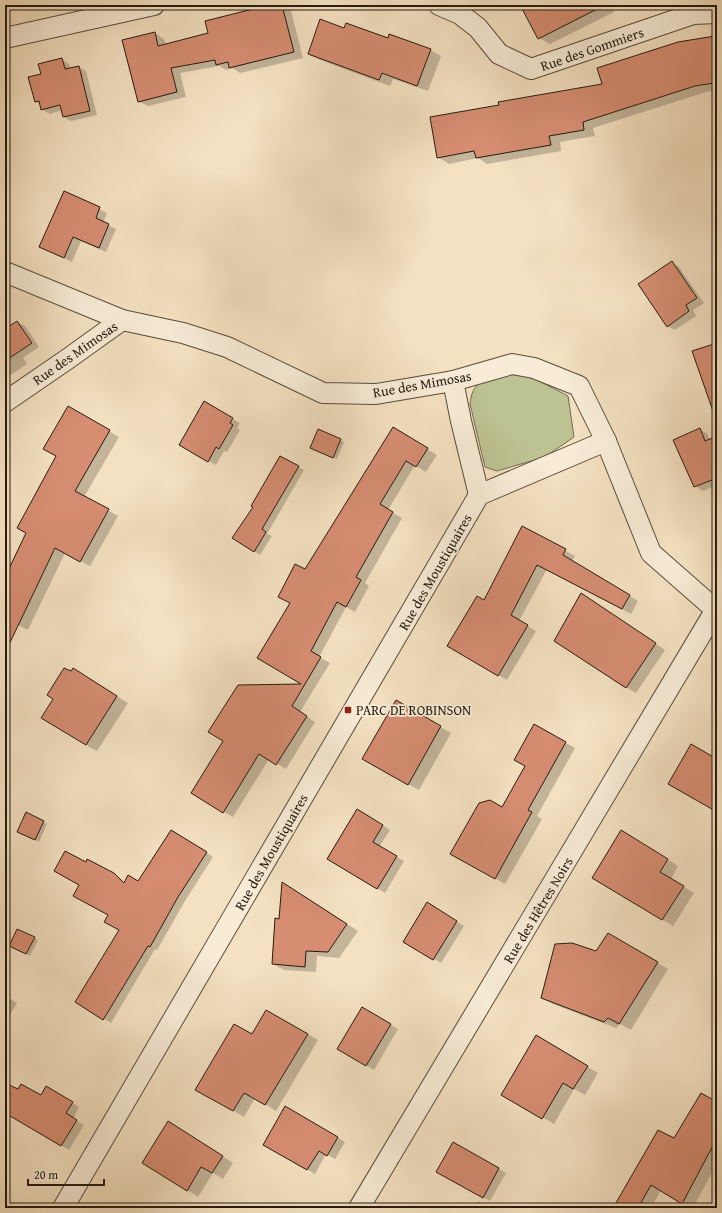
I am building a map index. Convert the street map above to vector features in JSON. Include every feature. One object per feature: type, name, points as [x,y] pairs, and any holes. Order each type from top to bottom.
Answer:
[{"type":"street","points":[[5,38],[154,5]]},
{"type":"street","name":"Rue des Gommiers","points":[[439,5],[460,14],[478,28],[499,54],[531,69],[693,14],[717,13]]},
{"type":"street","points":[[5,272],[122,320]]},
{"type":"street","name":"Rue des Mimosas","points":[[5,402],[122,320],[183,333],[227,347],[323,393],[376,394],[453,381],[512,364],[534,368],[579,386],[606,441],[651,553],[716,611]]},
{"type":"street","points":[[453,381],[461,421],[480,495],[606,441]]},
{"type":"street","name":"Rue des Moustiquaires","points":[[63,1208],[480,495]]},
{"type":"street","name":"Rue des Hêtres Noirs","points":[[359,1208],[716,611]]},
{"type":"green space","points":[[499,374],[528,375],[568,396],[574,437],[545,457],[497,471],[485,467],[470,404],[471,397],[473,391],[479,384]]},
{"type":"building","points":[[256,5],[282,5],[294,52],[229,68],[228,62],[216,65],[215,60],[171,68],[177,92],[138,102],[122,40],[155,32],[158,46],[208,33],[205,21],[257,8]]},
{"type":"building","points":[[520,5],[605,5],[538,39]]},
{"type":"building","points":[[320,19],[344,28],[346,23],[388,38],[389,34],[431,49],[417,86],[382,73],[379,80],[308,54]]},
{"type":"building","points":[[715,36],[717,47],[717,75],[713,76],[714,83],[695,86],[583,122],[584,130],[549,136],[551,145],[476,158],[474,151],[437,158],[430,117],[499,105],[498,102],[602,84],[597,68],[678,42]]},
{"type":"building","points":[[62,58],[65,69],[79,66],[90,111],[63,117],[60,105],[41,110],[39,101],[35,102],[28,77],[41,74],[38,64]]},
{"type":"building","points":[[64,191],[100,207],[96,218],[109,224],[99,248],[73,237],[64,258],[39,247]]},
{"type":"building","points":[[672,261],[697,298],[686,305],[689,311],[667,327],[638,284]]},
{"type":"building","points":[[17,321],[32,343],[5,361],[5,329]]},
{"type":"building","points":[[717,343],[717,413],[714,414],[692,351]]},
{"type":"building","points":[[204,401],[233,418],[230,423],[233,425],[219,449],[216,447],[208,462],[179,445]]},
{"type":"building","points":[[68,406],[110,430],[75,491],[109,509],[80,562],[55,548],[5,653],[5,577],[26,533],[17,528],[56,456],[43,449]]},
{"type":"building","points":[[393,427],[428,448],[416,467],[406,461],[380,504],[393,512],[356,577],[361,580],[346,607],[337,602],[311,651],[321,657],[292,706],[307,716],[276,765],[259,754],[223,813],[191,793],[223,741],[208,732],[238,685],[301,684],[257,658],[290,603],[278,597],[295,564],[305,569]]},
{"type":"building","points":[[700,428],[705,441],[717,436],[717,478],[694,487],[673,440]]},
{"type":"building","points":[[318,429],[341,439],[333,458],[310,448]]},
{"type":"building","points":[[280,456],[299,466],[262,529],[266,532],[254,552],[232,538],[253,507],[251,506]]},
{"type":"building","points":[[522,526],[566,549],[563,555],[630,595],[622,609],[537,565],[511,615],[528,625],[498,676],[447,646],[477,596],[484,600]]},
{"type":"building","points":[[581,593],[656,643],[626,688],[554,641]]},
{"type":"building","points":[[64,668],[71,671],[73,668],[117,696],[86,745],[41,718],[53,699],[47,695]]},
{"type":"building","points":[[396,700],[441,726],[408,785],[362,759]]},
{"type":"building","points":[[534,724],[566,742],[528,810],[532,812],[495,879],[450,854],[479,803],[490,800],[502,807],[525,766],[514,760]]},
{"type":"building","points":[[691,744],[717,759],[717,812],[668,784]]},
{"type":"building","points":[[357,809],[383,825],[373,842],[397,856],[377,889],[327,859]]},
{"type":"building","points":[[26,812],[44,821],[35,840],[17,832]]},
{"type":"building","points":[[171,830],[207,852],[178,897],[150,947],[148,946],[103,1020],[75,1002],[119,930],[104,922],[108,915],[73,896],[79,885],[54,871],[65,851],[86,862],[87,859],[114,873],[124,883],[128,875],[138,881]]},
{"type":"building","points":[[621,830],[668,859],[660,872],[684,886],[662,920],[592,878]]},
{"type":"building","points":[[282,882],[347,924],[328,952],[306,951],[305,967],[272,964],[275,918],[279,919]]},
{"type":"building","points":[[427,902],[457,921],[433,960],[403,942]]},
{"type":"building","points":[[17,929],[35,937],[26,954],[9,946]]},
{"type":"building","points":[[608,933],[658,962],[619,1024],[608,1018],[604,1022],[541,998],[555,944],[572,943],[596,951]]},
{"type":"building","points":[[362,1007],[391,1024],[366,1066],[337,1049]]},
{"type":"building","points":[[266,1010],[308,1034],[265,1105],[244,1093],[233,1111],[195,1090],[234,1024],[252,1034]]},
{"type":"building","points":[[536,1035],[588,1066],[573,1089],[563,1083],[542,1119],[501,1095]]},
{"type":"building","points":[[5,1083],[18,1089],[21,1084],[41,1095],[46,1086],[73,1102],[66,1113],[77,1120],[61,1146],[5,1113]]},
{"type":"building","points":[[701,1093],[717,1102],[717,1138],[682,1204],[651,1185],[638,1208],[613,1208],[658,1130],[674,1138]]},
{"type":"building","points":[[285,1106],[338,1137],[327,1156],[319,1151],[307,1170],[263,1145]]},
{"type":"building","points":[[168,1121],[223,1156],[212,1173],[201,1167],[187,1191],[142,1163]]},
{"type":"building","points":[[453,1142],[499,1168],[483,1198],[436,1172]]},
{"type":"place","name":"PARC DE ROBINSON","points":[[348,710]]}]
